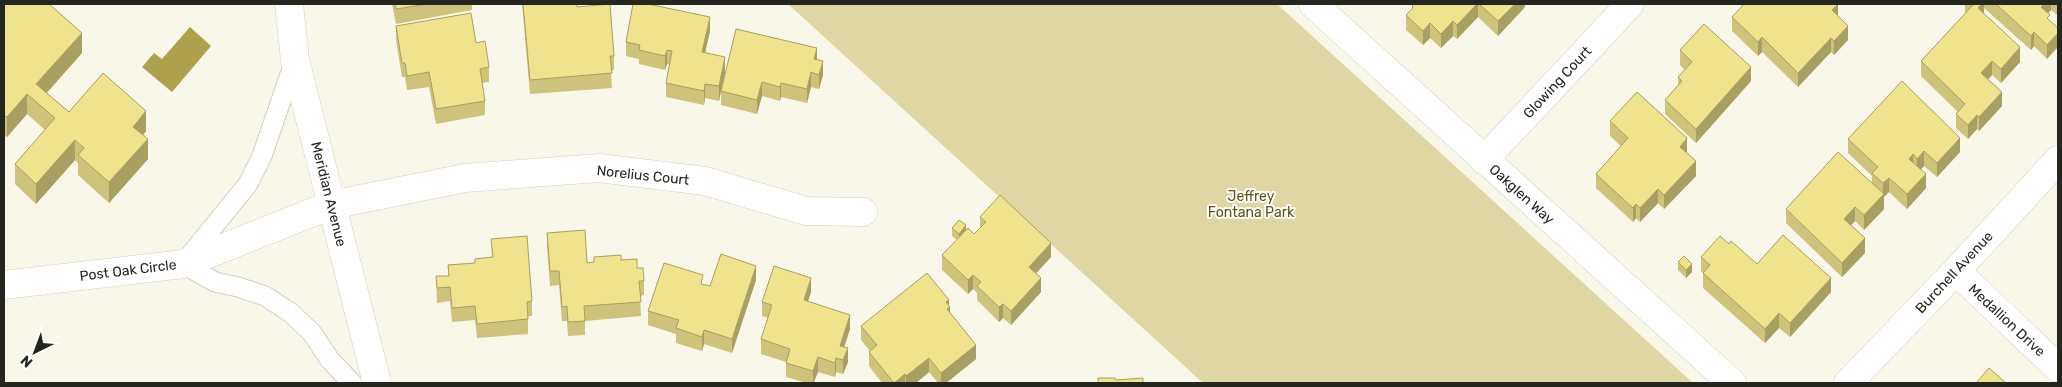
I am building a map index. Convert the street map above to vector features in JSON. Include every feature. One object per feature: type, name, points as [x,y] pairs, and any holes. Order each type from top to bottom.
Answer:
[{"type":"street","name":"Meridian Avenue","points":[[289,4],[295,60],[377,383]]},
{"type":"street","name":"Oakglen Way","points":[[1313,4],[1732,383]]},
{"type":"street","name":"Glowing Court","points":[[1484,160],[1630,4]]},
{"type":"street","name":"Burchell Avenue","points":[[1848,383],[1956,272],[2058,160]]},
{"type":"street","name":"Norelius Court","points":[[331,205],[465,178],[600,168],[705,182],[806,211],[864,212]]},
{"type":"street","name":"Post Oak Circle","points":[[4,284],[183,264],[331,205]]},
{"type":"street","name":"Medallion Drive","points":[[1956,272],[2058,368]]},
{"type":"lane","points":[[295,60],[262,156],[248,184],[183,264],[215,282],[265,296],[292,313],[312,333],[330,360],[352,383]]},
{"type":"green space","name":"Jeffrey Fontana Park","points":[[788,4],[1277,4],[1693,383],[1203,383]]},
{"type":"shaded area","points":[[190,27],[211,46],[172,92],[142,67],[154,53],[162,59]]},
{"type":"building","points":[[4,4],[49,4],[82,33],[36,84],[69,112],[103,73],[146,111],[133,127],[148,139],[109,182],[78,155],[84,148],[75,140],[36,184],[15,164],[55,118],[27,94],[7,117],[4,115]]},
{"type":"building","points":[[395,4],[428,4],[396,9]]},
{"type":"building","points":[[523,4],[577,4],[577,7],[610,4],[614,56],[610,56],[612,73],[530,80]]},
{"type":"building","points":[[633,4],[648,4],[710,17],[702,52],[725,57],[719,86],[705,84],[704,91],[666,83],[672,51],[667,50],[665,56],[639,50],[640,45],[626,42]]},
{"type":"building","points":[[1414,4],[1477,4],[1457,25],[1453,21],[1441,34],[1430,23],[1423,31],[1406,15],[1413,8]]},
{"type":"building","points":[[1479,4],[1515,4],[1498,21]]},
{"type":"building","points":[[1744,4],[1838,4],[1832,10],[1848,26],[1834,41],[1831,38],[1798,73],[1762,37],[1758,42],[1732,17]]},
{"type":"building","points":[[1971,4],[1982,4],[1978,8],[2020,47],[2001,69],[1992,61],[1981,73],[2002,92],[1979,117],[1977,115],[1968,125],[1956,114],[1965,104],[1921,61],[1973,5]]},
{"type":"building","points":[[1996,4],[2044,4],[2041,7],[2050,15],[2047,18],[2058,28],[2058,33],[2047,45],[2034,32],[2031,36]]},
{"type":"building","points":[[471,13],[476,43],[485,41],[489,67],[480,69],[485,101],[436,109],[429,72],[407,76],[405,63],[402,63],[396,26]]},
{"type":"building","points":[[1704,24],[1751,67],[1696,129],[1665,100],[1682,81],[1678,77],[1692,62],[1680,50]]},
{"type":"building","points":[[736,29],[817,48],[814,59],[823,61],[819,75],[811,72],[807,89],[781,83],[780,87],[762,82],[757,100],[721,91]]},
{"type":"building","points":[[1902,81],[1960,138],[1937,163],[1924,151],[1917,159],[1913,154],[1909,159],[1926,174],[1907,194],[1889,178],[1883,183],[1872,173],[1878,167],[1848,139]]},
{"type":"building","points":[[1637,92],[1687,138],[1680,147],[1696,161],[1664,195],[1658,189],[1640,208],[1636,204],[1633,208],[1596,174],[1628,138],[1610,121]]},
{"type":"building","points":[[1838,152],[1884,194],[1864,215],[1855,207],[1844,219],[1865,238],[1842,263],[1786,209]]},
{"type":"building","points":[[1000,195],[1051,243],[1029,267],[1041,278],[1011,311],[1003,304],[999,307],[977,286],[981,282],[973,275],[968,280],[942,255],[968,228],[974,234],[986,222],[980,217]]},
{"type":"building","points":[[959,220],[966,225],[959,234],[952,228]]},
{"type":"building","points":[[585,230],[587,263],[594,262],[594,257],[621,255],[621,260],[637,259],[637,268],[643,268],[644,281],[639,281],[641,302],[584,306],[585,321],[568,322],[567,306],[562,307],[559,271],[550,271],[547,233]]},
{"type":"building","points":[[1783,235],[1831,278],[1790,323],[1779,313],[1765,329],[1703,273],[1710,265],[1701,257],[1720,236],[1729,244],[1731,241],[1757,264]]},
{"type":"building","points":[[527,236],[532,301],[527,302],[528,319],[477,324],[475,306],[452,308],[450,287],[437,288],[436,276],[449,276],[448,265],[475,263],[475,259],[493,257],[491,239]]},
{"type":"building","points":[[721,254],[756,266],[732,339],[704,330],[702,337],[676,328],[679,320],[648,311],[664,263],[703,275],[701,284],[710,286]]},
{"type":"building","points":[[1684,256],[1692,264],[1686,270],[1678,262]]},
{"type":"building","points":[[774,266],[811,278],[804,300],[850,315],[840,346],[848,348],[843,360],[836,358],[835,363],[818,357],[813,371],[786,363],[790,349],[761,339],[772,305],[762,302]]},
{"type":"building","points":[[927,273],[949,300],[946,302],[950,307],[947,309],[976,345],[941,373],[929,358],[894,383],[869,352],[877,345],[861,326]]},
{"type":"building","points":[[1989,368],[2006,383],[1976,383]]},
{"type":"building","points":[[1098,378],[1115,378],[1116,380],[1143,378],[1143,383],[1098,383]]}]
